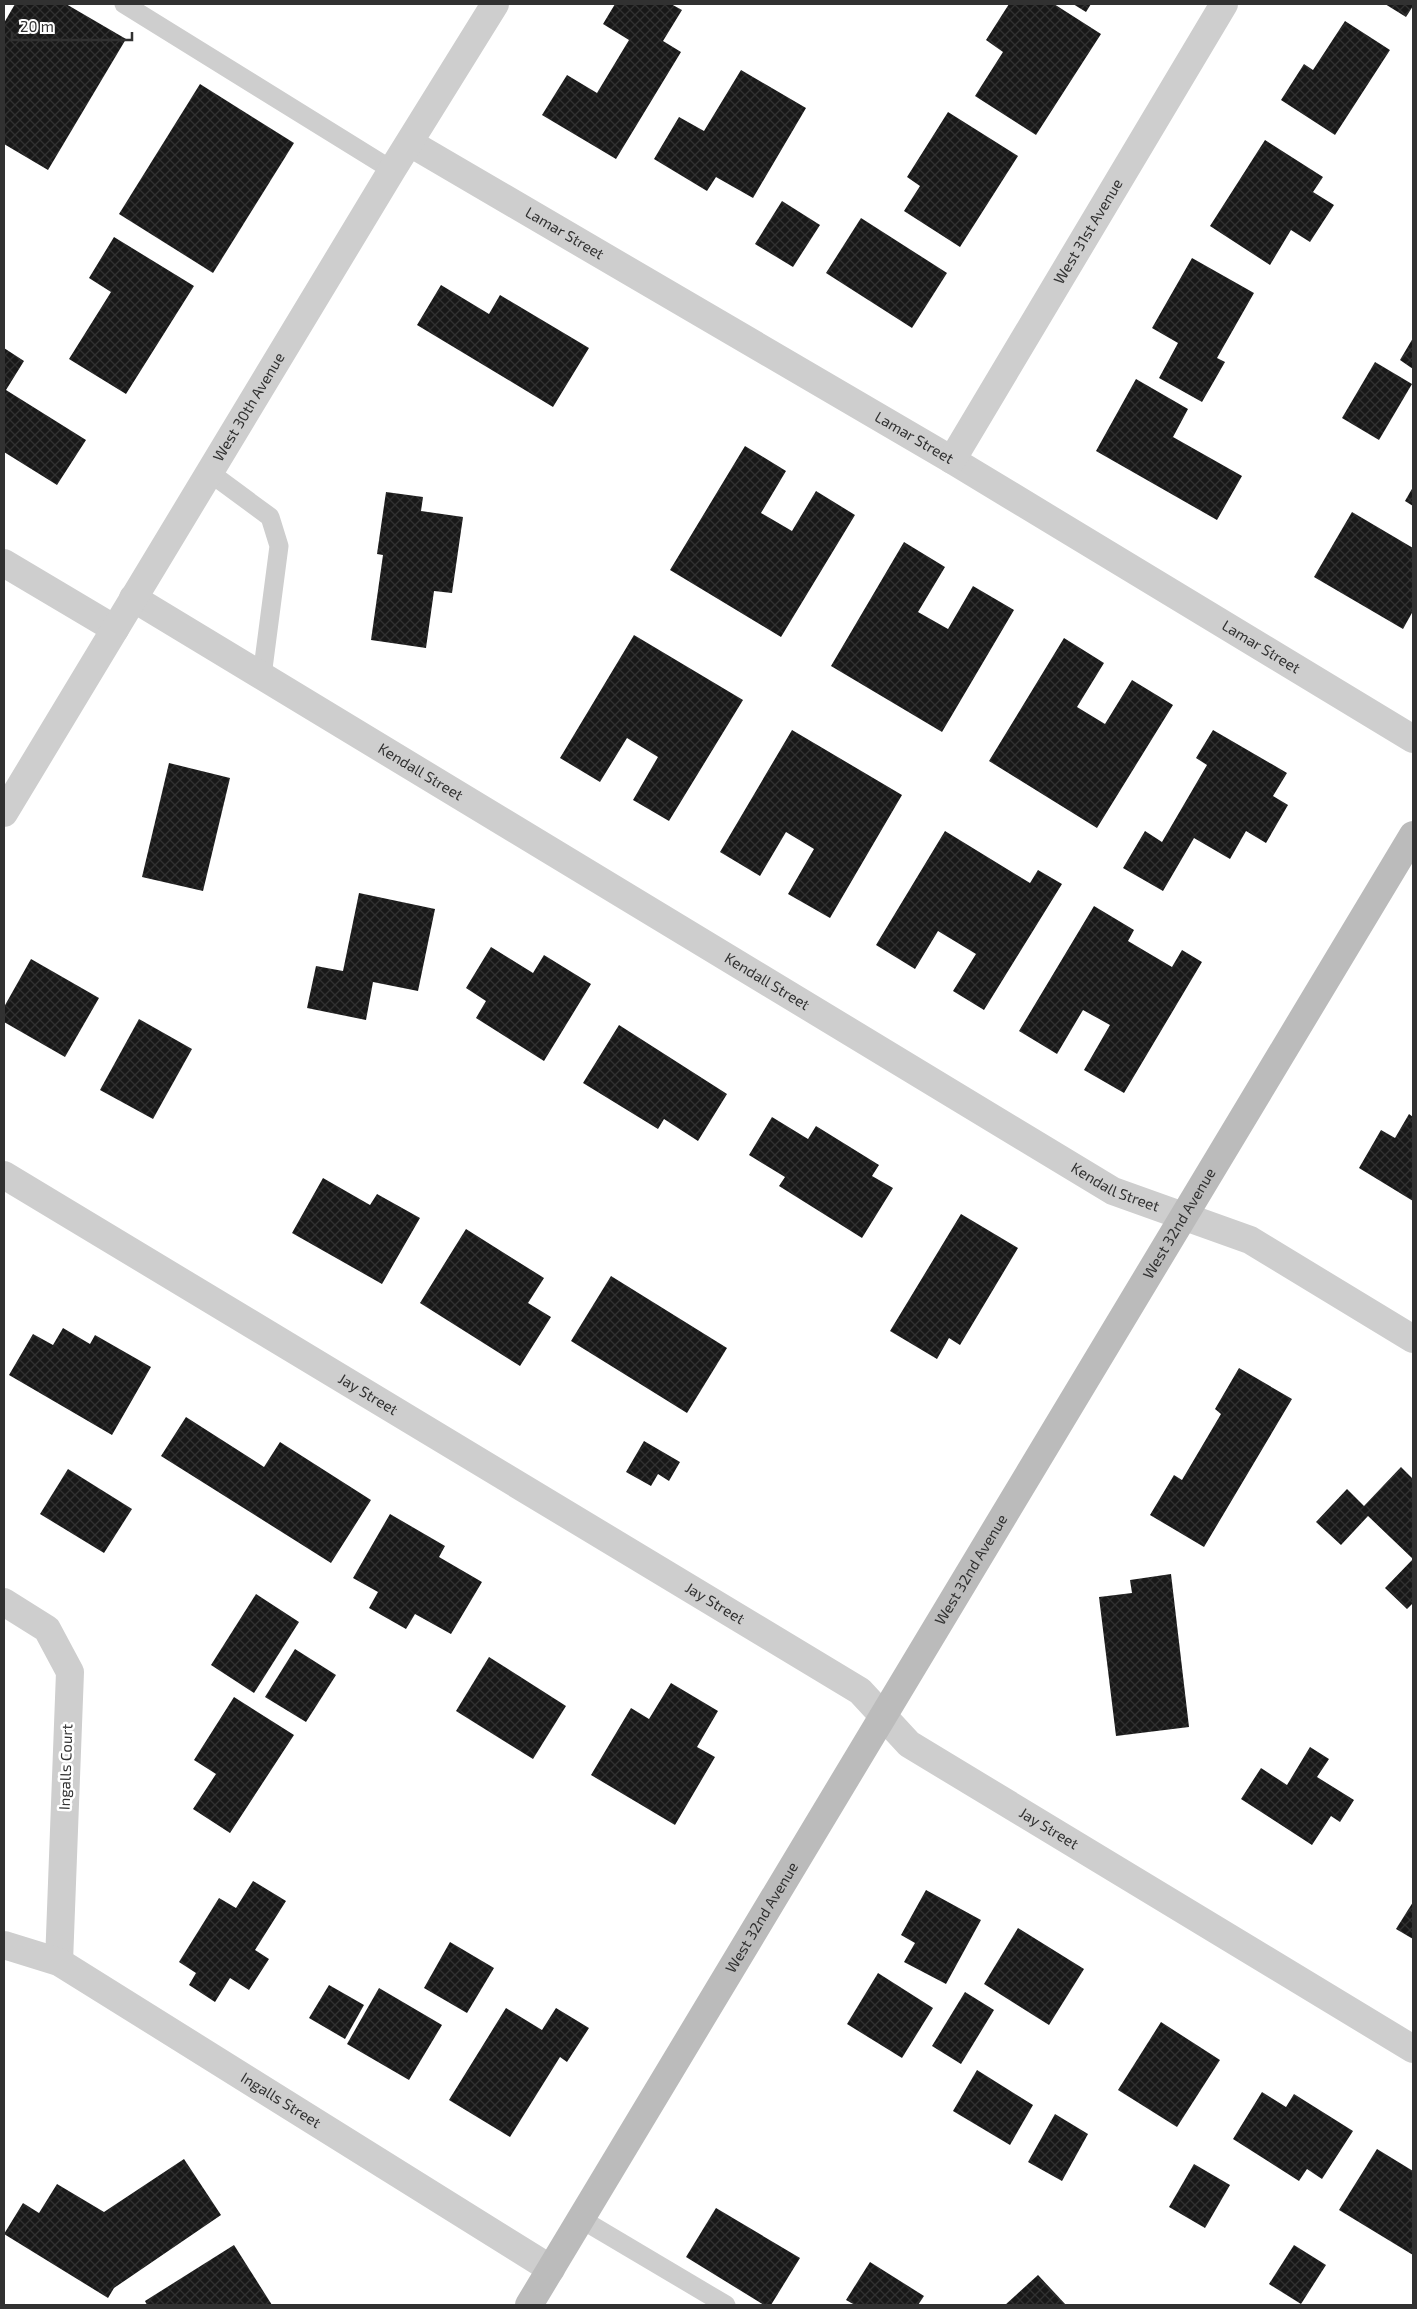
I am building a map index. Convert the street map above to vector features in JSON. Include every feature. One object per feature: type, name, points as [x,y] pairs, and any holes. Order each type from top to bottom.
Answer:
[{"type":"street","name":"West 30th Avenue","points":[[4,813],[392,170],[495,4]]},
{"type":"street","name":"West 31st Avenue","points":[[952,460],[1224,4]]},
{"type":"street","name":"Lamar Street","points":[[410,143],[952,460],[1413,739]]},
{"type":"street","points":[[4,563],[115,629]]},
{"type":"street","name":"Kendall Street","points":[[133,598],[1113,1191],[1250,1240],[1413,1340]]},
{"type":"street","name":"West 32nd Avenue","points":[[529,2305],[1413,835]]},
{"type":"street","name":"Jay Street","points":[[4,1176],[860,1690],[909,1744],[1413,2049]]},
{"type":"street","name":"Ingalls Court","points":[[4,1602],[47,1629],[70,1672],[59,1962]]},
{"type":"street","name":"Ingalls Street","points":[[4,1945],[59,1962],[551,2269]]},
{"type":"lane","points":[[124,4],[392,170]]},
{"type":"lane","points":[[209,472],[270,517],[279,546],[262,676]]},
{"type":"lane","points":[[581,2219],[726,2305]]},
{"type":"building","points":[[15,4],[66,4],[126,39],[48,170],[4,144],[4,23]]},
{"type":"building","points":[[615,4],[671,4],[682,10],[663,41],[681,52],[616,159],[542,115],[567,75],[597,93],[629,40],[603,24]]},
{"type":"building","points":[[1009,4],[1054,4],[1101,34],[1036,135],[975,96],[1003,52],[986,40]]},
{"type":"building","points":[[1073,4],[1091,4],[1086,12]]},
{"type":"building","points":[[1385,4],[1413,4],[1413,6],[1406,17]]},
{"type":"building","points":[[1345,21],[1390,50],[1335,135],[1281,100],[1304,64],[1313,70]]},
{"type":"building","points":[[741,70],[806,108],[753,198],[716,177],[707,191],[654,159],[679,117],[704,131]]},
{"type":"building","points":[[200,84],[294,143],[213,273],[119,214]]},
{"type":"building","points":[[948,112],[1018,156],[960,247],[904,211],[920,186],[907,177]]},
{"type":"building","points":[[1265,140],[1323,177],[1313,192],[1334,205],[1310,242],[1291,230],[1270,265],[1210,226]]},
{"type":"building","points":[[782,201],[820,225],[793,267],[755,244]]},
{"type":"building","points":[[861,218],[947,273],[912,328],[826,273]]},
{"type":"building","points":[[114,237],[194,286],[126,394],[69,359],[111,292],[89,278]]},
{"type":"building","points":[[1192,258],[1254,293],[1217,358],[1225,362],[1202,402],[1159,378],[1178,343],[1152,328]]},
{"type":"building","points":[[441,285],[489,314],[500,295],[589,348],[553,407],[417,325]]},
{"type":"building","points":[[1413,338],[1413,369],[1400,360]]},
{"type":"building","points":[[4,348],[24,361],[6,390],[86,440],[57,485],[4,452]]},
{"type":"building","points":[[1375,362],[1412,384],[1379,440],[1342,418]]},
{"type":"building","points":[[1136,379],[1188,409],[1173,437],[1242,476],[1217,520],[1096,451]]},
{"type":"building","points":[[745,446],[786,471],[761,513],[792,531],[816,491],[855,515],[781,637],[670,570]]},
{"type":"building","points":[[1413,487],[1413,506],[1405,501]]},
{"type":"building","points":[[386,492],[423,497],[421,511],[463,517],[452,593],[434,591],[426,648],[371,640],[383,555],[377,554]]},
{"type":"building","points":[[1352,512],[1413,548],[1413,611],[1403,629],[1314,577]]},
{"type":"building","points":[[904,542],[945,567],[918,612],[948,629],[973,586],[1014,610],[942,732],[831,666]]},
{"type":"building","points":[[634,635],[743,700],[669,821],[633,800],[658,757],[627,738],[600,782],[560,758]]},
{"type":"building","points":[[1064,638],[1104,663],[1077,707],[1105,724],[1132,680],[1173,705],[1097,828],[989,761]]},
{"type":"building","points":[[792,730],[902,795],[830,918],[788,894],[814,849],[786,832],[760,876],[720,852]]},
{"type":"building","points":[[1213,730],[1287,773],[1273,796],[1288,805],[1266,843],[1246,831],[1230,859],[1194,838],[1163,891],[1123,868],[1145,831],[1162,842],[1207,765],[1196,758]]},
{"type":"building","points":[[169,763],[230,778],[203,891],[142,877]]},
{"type":"building","points":[[945,831],[1030,883],[1038,870],[1062,884],[984,1010],[953,991],[976,954],[938,931],[915,969],[876,945]]},
{"type":"building","points":[[359,893],[435,909],[418,991],[373,982],[366,1020],[307,1008],[316,966],[343,971]]},
{"type":"building","points":[[1094,906],[1134,930],[1128,941],[1172,967],[1182,950],[1202,962],[1124,1093],[1084,1070],[1110,1025],[1083,1010],[1057,1054],[1019,1031]]},
{"type":"building","points":[[491,947],[533,973],[544,955],[591,984],[544,1061],[476,1018],[486,1001],[466,988]]},
{"type":"building","points":[[31,959],[99,998],[65,1057],[4,1022],[4,1007]]},
{"type":"building","points":[[139,1019],[192,1049],[153,1119],[100,1090]]},
{"type":"building","points":[[619,1025],[727,1094],[698,1141],[664,1119],[658,1129],[583,1083]]},
{"type":"building","points":[[1409,1114],[1413,1117],[1413,1201],[1359,1168],[1381,1130],[1395,1138]]},
{"type":"building","points":[[772,1117],[808,1139],[816,1126],[879,1165],[872,1176],[893,1188],[862,1238],[779,1186],[785,1177],[749,1155]]},
{"type":"building","points":[[323,1178],[370,1205],[377,1194],[420,1218],[382,1284],[292,1233]]},
{"type":"building","points":[[961,1214],[1018,1248],[960,1345],[949,1338],[937,1359],[890,1331]]},
{"type":"building","points":[[466,1229],[544,1278],[528,1303],[551,1317],[520,1366],[420,1303]]},
{"type":"building","points":[[611,1276],[727,1348],[687,1413],[571,1341]]},
{"type":"building","points":[[63,1328],[90,1344],[95,1335],[151,1367],[112,1435],[9,1375],[33,1334],[53,1345]]},
{"type":"building","points":[[1239,1368],[1292,1399],[1204,1547],[1150,1515],[1174,1475],[1182,1480],[1221,1414],[1215,1409]]},
{"type":"building","points":[[186,1417],[264,1467],[280,1442],[371,1500],[331,1563],[161,1456]]},
{"type":"building","points":[[644,1441],[680,1462],[669,1481],[658,1474],[651,1486],[626,1472]]},
{"type":"building","points":[[1401,1467],[1413,1479],[1413,1559],[1368,1516],[1341,1545],[1316,1522],[1347,1489],[1364,1506]]},
{"type":"building","points":[[68,1469],[132,1509],[104,1553],[40,1514]]},
{"type":"building","points":[[390,1514],[445,1546],[439,1557],[482,1582],[451,1634],[415,1614],[406,1629],[369,1608],[378,1592],[353,1578]]},
{"type":"building","points":[[1413,1559],[1413,1603],[1407,1609],[1385,1588]]},
{"type":"building","points":[[1171,1574],[1189,1727],[1116,1736],[1099,1597],[1132,1593],[1130,1580]]},
{"type":"building","points":[[256,1594],[299,1622],[254,1693],[211,1665]]},
{"type":"building","points":[[295,1649],[336,1675],[306,1722],[265,1697]]},
{"type":"building","points":[[489,1657],[566,1706],[533,1759],[456,1711]]},
{"type":"building","points":[[671,1683],[718,1711],[697,1747],[715,1757],[675,1825],[591,1775],[631,1708],[649,1719]]},
{"type":"building","points":[[234,1697],[294,1735],[230,1833],[193,1809],[216,1774],[194,1760]]},
{"type":"building","points":[[1310,1747],[1329,1759],[1317,1777],[1354,1800],[1340,1822],[1331,1816],[1312,1845],[1241,1799],[1261,1768],[1287,1785]]},
{"type":"building","points":[[253,1881],[286,1901],[255,1950],[269,1959],[249,1990],[230,1978],[215,2002],[189,1985],[196,1973],[179,1962],[219,1898],[236,1908]]},
{"type":"building","points":[[926,1890],[981,1920],[946,1984],[904,1962],[915,1943],[901,1935]]},
{"type":"building","points":[[1413,1902],[1413,1939],[1396,1929]]},
{"type":"building","points":[[1018,1928],[1084,1969],[1049,2025],[984,1984]]},
{"type":"building","points":[[450,1942],[494,1968],[467,2013],[424,1988]]},
{"type":"building","points":[[878,1973],[933,2008],[902,2058],[847,2024]]},
{"type":"building","points":[[329,1985],[364,2005],[345,2039],[309,2018]]},
{"type":"building","points":[[379,1988],[442,2025],[409,2080],[347,2044]]},
{"type":"building","points":[[965,1992],[994,2010],[961,2064],[932,2046]]},
{"type":"building","points":[[506,2008],[542,2030],[556,2008],[589,2028],[567,2062],[560,2057],[510,2137],[449,2100]]},
{"type":"building","points":[[1161,2022],[1220,2060],[1177,2127],[1118,2090]]},
{"type":"building","points":[[977,2070],[1033,2105],[1010,2145],[953,2111]]},
{"type":"building","points":[[1262,2092],[1286,2107],[1294,2094],[1353,2131],[1322,2179],[1307,2169],[1299,2181],[1233,2139]]},
{"type":"building","points":[[1055,2114],[1088,2134],[1062,2181],[1028,2162]]},
{"type":"building","points":[[1377,2149],[1413,2171],[1413,2255],[1339,2210]]},
{"type":"building","points":[[184,2159],[221,2215],[114,2288],[108,2298],[4,2234],[23,2203],[39,2213],[57,2184],[104,2212]]},
{"type":"building","points":[[1194,2164],[1230,2185],[1205,2228],[1169,2207]]},
{"type":"building","points":[[716,2208],[800,2258],[771,2305],[764,2305],[686,2257]]},
{"type":"building","points":[[234,2245],[272,2305],[147,2305],[145,2301]]},
{"type":"building","points":[[1294,2245],[1326,2265],[1301,2304],[1269,2284]]},
{"type":"building","points":[[870,2262],[924,2296],[918,2305],[855,2305],[846,2300]]},
{"type":"building","points":[[1038,2275],[1066,2305],[1005,2305]]}]
